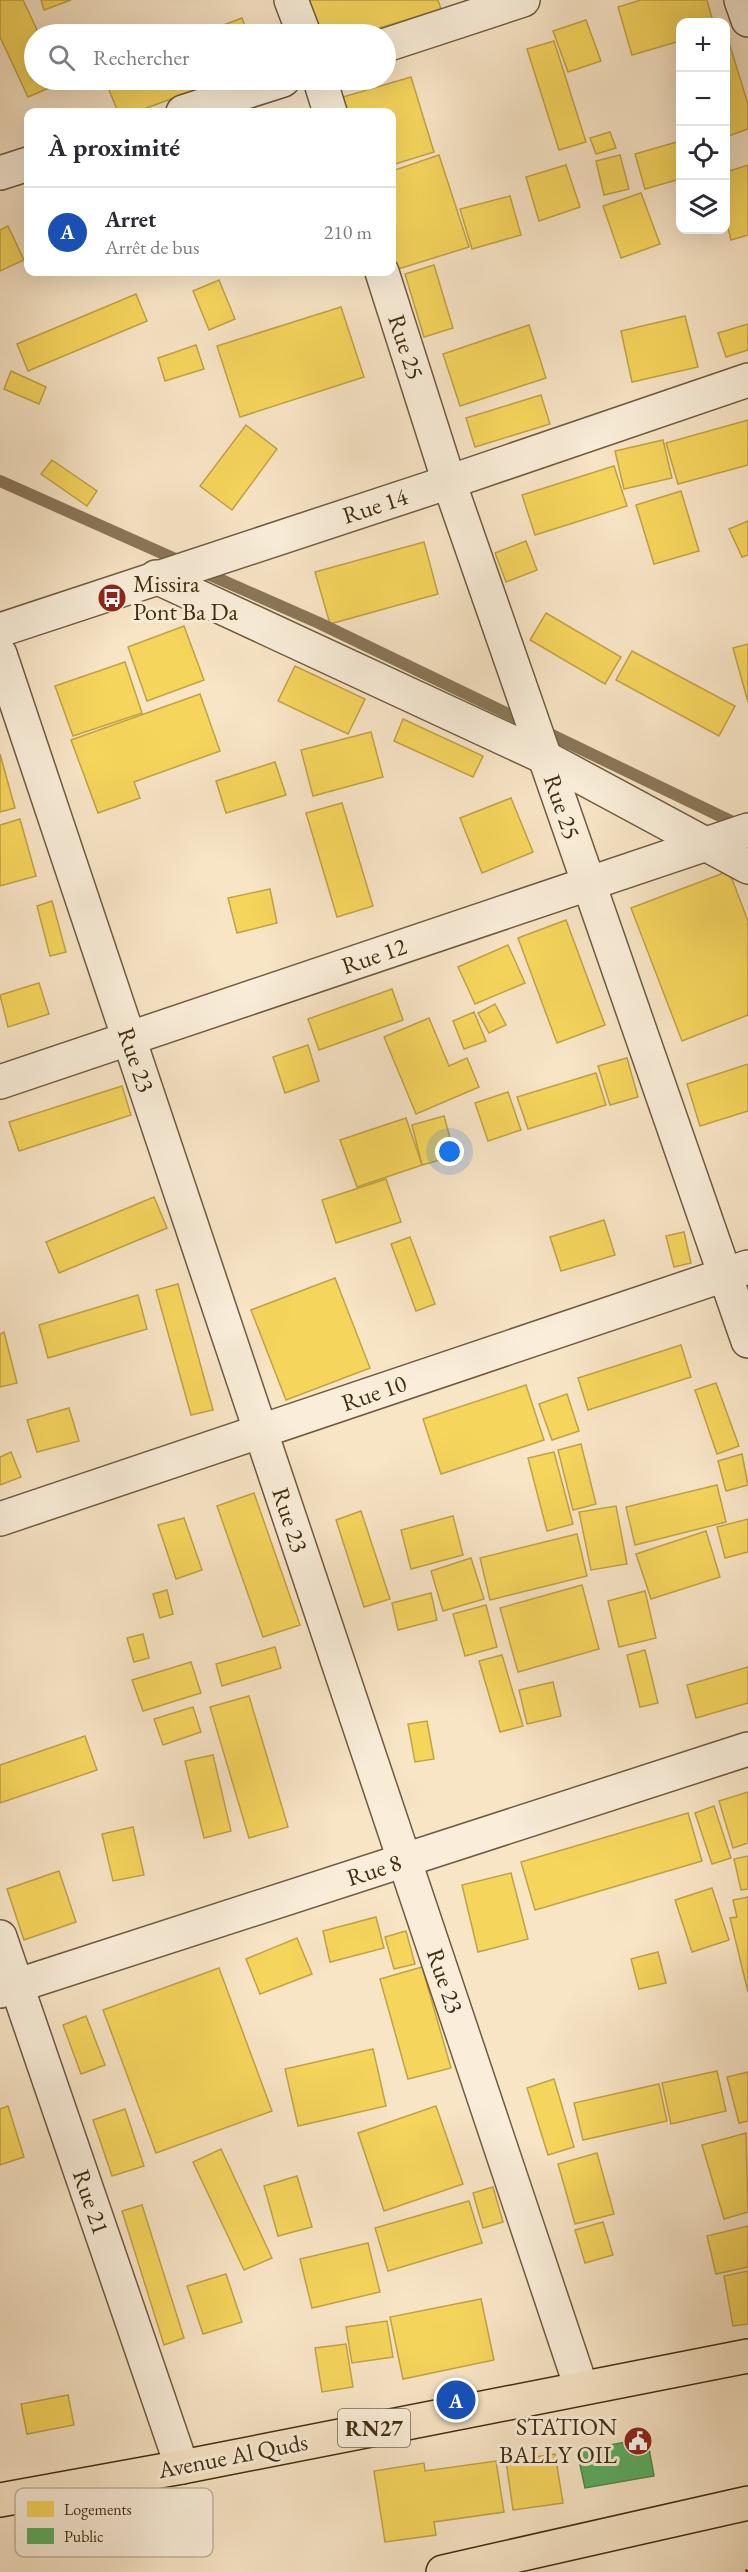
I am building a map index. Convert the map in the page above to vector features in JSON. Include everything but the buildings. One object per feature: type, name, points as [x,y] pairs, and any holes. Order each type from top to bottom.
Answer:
[{"type":"main road","name":"Avenue Al Quds","points":[[66,2488],[748,2356]]},
{"type":"main road","name":"Avenue Al Quds","points":[[0,2500],[15,2497]]},
{"type":"main road","points":[[443,2572],[748,2503]]},
{"type":"street","points":[[291,0],[300,24]]},
{"type":"street","points":[[396,42],[523,0]]},
{"type":"street","points":[[741,0],[748,20]]},
{"type":"street","points":[[196,108],[252,90]]},
{"type":"street","points":[[323,90],[329,108]]},
{"type":"street","points":[[0,173],[24,165]]},
{"type":"street","name":"Rue 25","points":[[383,276],[449,482],[589,884],[736,1271],[748,1341]]},
{"type":"street","name":"Rue 14","points":[[0,630],[449,482],[748,380]]},
{"type":"street","points":[[156,577],[544,757],[748,867]]},
{"type":"street","name":"Rue 23","points":[[0,654],[581,2387]]},
{"type":"street","name":"Rue 12","points":[[0,1082],[748,830]]},
{"type":"street","name":"Rue 10","points":[[0,1520],[736,1271]]},
{"type":"street","name":"Rue 8","points":[[8,1989],[748,1749]]},
{"type":"street","name":"Rue 21","points":[[0,1937],[8,1989],[182,2467]]},
{"type":"waterway","points":[[0,481],[182,562]]},
{"type":"waterway","points":[[201,571],[319,623],[741,826]]},
{"type":"place","name":"Missira Pont Ba Da","points":[[112,598]]},
{"type":"place","name":"Arret","points":[[456,2400]]},
{"type":"place","name":"STATION BALLY OIL","points":[[638,2441]]}]
